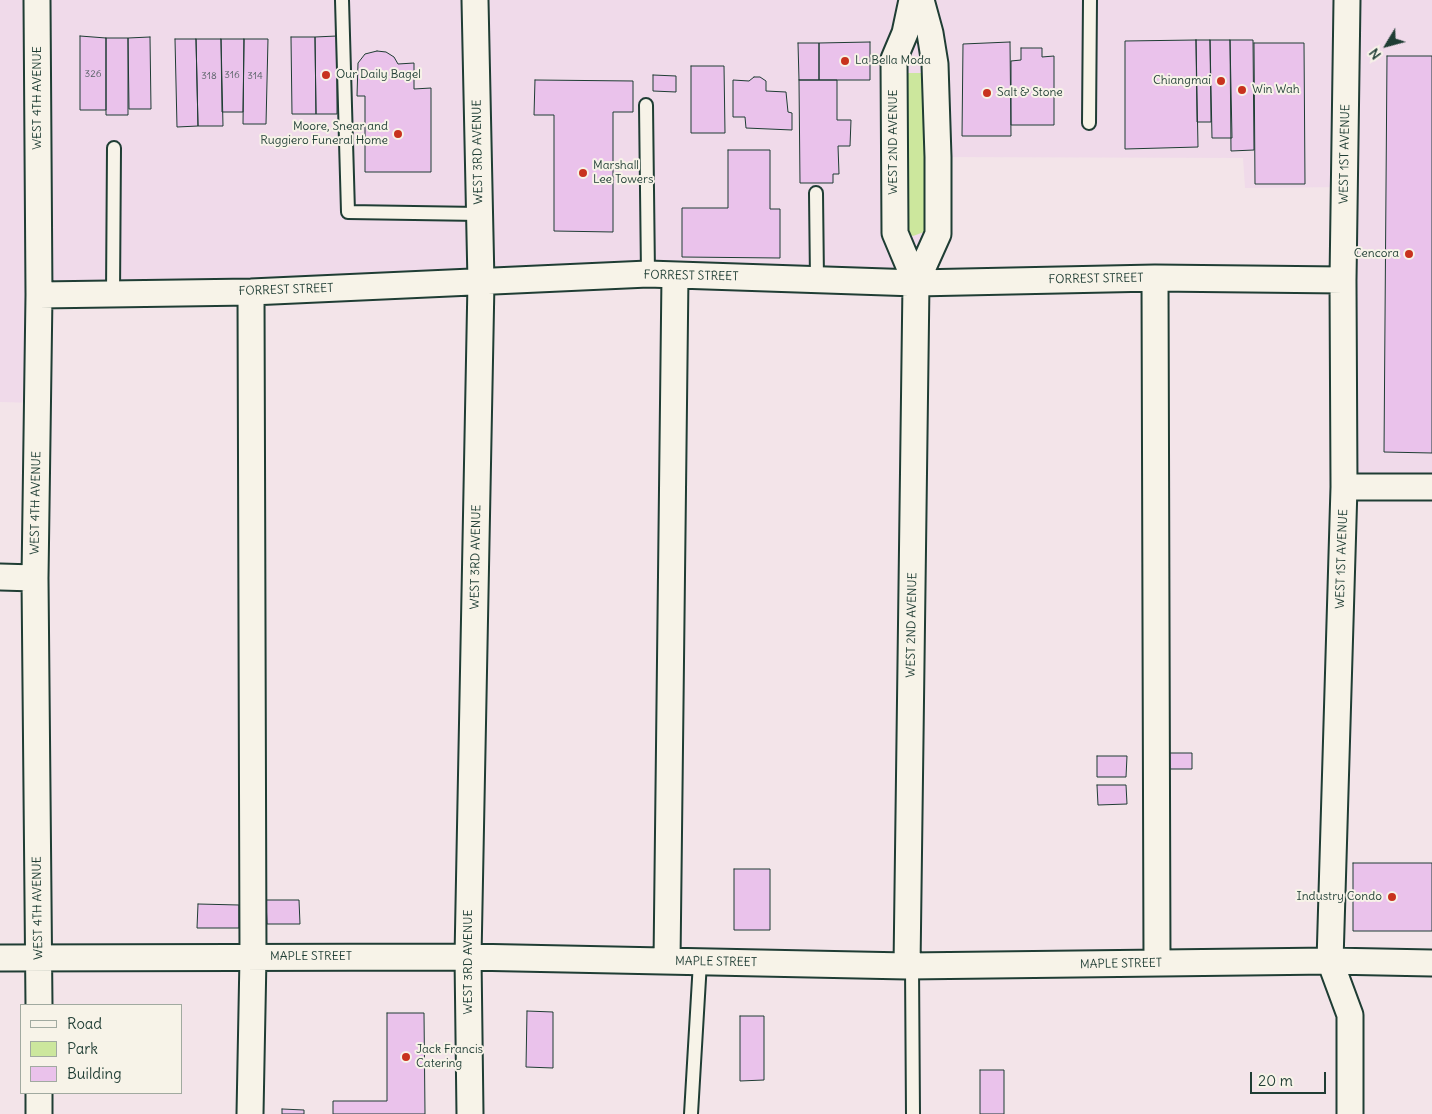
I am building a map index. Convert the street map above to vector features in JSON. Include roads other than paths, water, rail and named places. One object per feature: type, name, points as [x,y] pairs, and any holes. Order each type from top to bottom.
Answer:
[{"type":"street","name":"WEST 4TH AVENUE","points":[[38,0],[39,295],[35,578],[39,1004]]},
{"type":"street","name":"WEST 3RD AVENUE","points":[[470,1114],[468,957],[481,282],[475,0]]},
{"type":"street","name":"WEST 2ND AVENUE","points":[[910,966],[916,283],[895,233],[894,59],[905,33],[912,0]]},
{"type":"street","name":"WEST 2ND AVENUE","points":[[916,283],[938,234],[935,64],[930,33],[921,0]]},
{"type":"street","name":"WEST 1ST AVENUE","points":[[1347,0],[1343,280],[1344,487],[1330,961],[1350,1015],[1350,1114]]},
{"type":"street","name":"FORREST STREET","points":[[39,295],[251,292],[648,274],[916,283],[1155,278],[1343,280]]},
{"type":"street","points":[[666,961],[675,275]]},
{"type":"street","points":[[1155,278],[1157,963]]},
{"type":"street","points":[[250,1114],[252,957],[251,292]]},
{"type":"street","points":[[1344,487],[1432,487]]},
{"type":"street","points":[[0,577],[35,578]]},
{"type":"street","name":"MAPLE STREET","points":[[0,958],[468,957],[910,966],[1330,961],[1432,963]]},
{"type":"street","points":[[39,1094],[40,1114]]},
{"type":"lane","points":[[342,0],[348,212],[480,214]]},
{"type":"lane","points":[[1088,123],[1090,0]]},
{"type":"lane","points":[[646,105],[648,274]]},
{"type":"lane","points":[[113,294],[114,148]]},
{"type":"lane","points":[[816,193],[817,280]]},
{"type":"lane","points":[[691,1114],[700,962]]},
{"type":"lane","points":[[910,966],[913,1114]]},
{"type":"place","name":"La Bella Moda","points":[[845,61]]},
{"type":"place","name":"Our Daily Bagel","points":[[326,75]]},
{"type":"place","name":"Chiangmai","points":[[1221,81]]},
{"type":"place","name":"Win Wah","points":[[1242,90]]},
{"type":"place","name":"Salt & Stone","points":[[987,93]]},
{"type":"place","name":"Moore, Snear and Ruggiero Funeral Home","points":[[398,134]]},
{"type":"place","name":"Marshall Lee Towers","points":[[583,173]]},
{"type":"place","name":"Cencora","points":[[1409,254]]},
{"type":"place","name":"Industry Condo","points":[[1392,897]]},
{"type":"place","name":"Jack Francis Catering","points":[[406,1057]]}]
